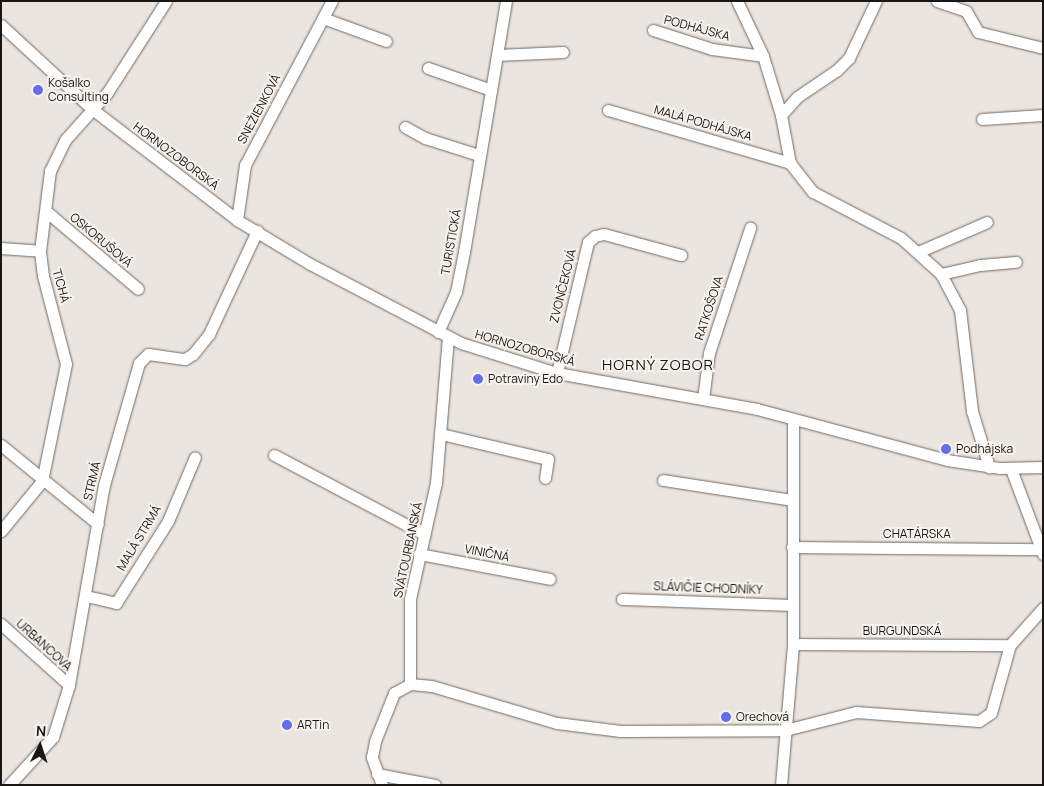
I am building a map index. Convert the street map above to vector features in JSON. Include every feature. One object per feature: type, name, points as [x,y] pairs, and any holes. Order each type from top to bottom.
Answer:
[{"type":"street","name":"TICHÁ","points":[[42,481],[66,364],[43,276],[40,251],[47,212],[50,171],[65,140],[107,93],[166,1]]},
{"type":"street","name":"SNEŽIENKOVÁ","points":[[237,220],[245,165],[332,1]]},
{"type":"street","name":"TURISTICKÁ","points":[[443,334],[456,292],[506,1]]},
{"type":"street","name":"PODHÁJSKA","points":[[737,1],[763,56],[781,115],[790,162],[813,192],[901,238],[942,274],[960,310],[972,411],[989,467]]},
{"type":"street","points":[[781,115],[797,96],[837,70],[849,58],[858,33],[876,1]]},
{"type":"street","points":[[937,1],[968,6],[978,32],[1043,48]]},
{"type":"street","points":[[324,18],[386,41]]},
{"type":"street","name":"HORNOZOBORSKÁ","points":[[1,25],[92,109],[237,220],[310,264],[443,334],[500,357],[557,373],[703,399],[793,419],[924,454],[989,467],[1043,467]]},
{"type":"street","name":"PODHÁJSKA","points":[[653,30],[712,49],[763,56]]},
{"type":"street","points":[[497,54],[563,52]]},
{"type":"street","points":[[428,68],[491,90]]},
{"type":"street","name":"MALÁ PODHÁJSKA","points":[[608,110],[790,162]]},
{"type":"street","points":[[982,119],[1043,115]]},
{"type":"street","points":[[405,128],[425,138],[479,155]]},
{"type":"street","name":"OSKORUŠOVÁ","points":[[47,212],[138,289]]},
{"type":"street","points":[[918,252],[987,222]]},
{"type":"street","name":"RATKOŠOVA","points":[[703,399],[709,353],[750,228]]},
{"type":"street","name":"STRMÁ","points":[[10,785],[53,737],[69,685],[104,486],[139,363],[148,354],[185,359],[193,354],[209,334],[257,231]]},
{"type":"street","name":"ZVONČEKOVÁ","points":[[557,373],[588,242],[595,236],[604,234],[681,255]]},
{"type":"street","points":[[1,248],[40,251]]},
{"type":"street","points":[[942,274],[980,265],[1016,262]]},
{"type":"street","name":"SVÄTOURBANSKÁ","points":[[410,684],[410,599],[436,483],[441,434],[443,334]]},
{"type":"street","points":[[781,785],[793,644],[793,419]]},
{"type":"street","points":[[441,434],[548,458],[545,478]]},
{"type":"street","points":[[1,445],[42,481],[98,524]]},
{"type":"street","points":[[274,455],[424,534]]},
{"type":"street","name":"MALÁ STRMÁ","points":[[86,596],[116,603],[168,521],[195,457]]},
{"type":"street","points":[[1011,468],[1042,552]]},
{"type":"street","points":[[663,480],[792,500]]},
{"type":"street","points":[[1,531],[42,481]]},
{"type":"street","name":"CHATÁRSKA","points":[[792,547],[1042,552]]},
{"type":"street","name":"VINIČNÁ","points":[[419,554],[550,579]]},
{"type":"street","name":"SLÁVIČIE CHODNÍKY","points":[[622,599],[793,605]]},
{"type":"street","points":[[382,785],[372,757],[375,741],[394,693],[410,684],[432,686],[557,723],[620,731],[786,730],[856,712],[979,721],[991,712],[1010,645],[1043,608]]},
{"type":"street","name":"URBANCOVA","points":[[1,624],[69,685]]},
{"type":"street","name":"BURGUNDSKÁ","points":[[793,644],[1010,645]]},
{"type":"street","points":[[377,774],[410,777],[435,785]]},
{"type":"place","name":"Košalko Consulting","points":[[38,90]]},
{"type":"place","name":"Potraviny Edo","points":[[478,379]]},
{"type":"place","name":"Podhájska","points":[[946,449]]},
{"type":"place","name":"Orechová","points":[[726,717]]},
{"type":"place","name":"ARTin","points":[[287,725]]},
{"type":"district","name":"HORNÝ ZOBOR","points":[[658,365]]}]
